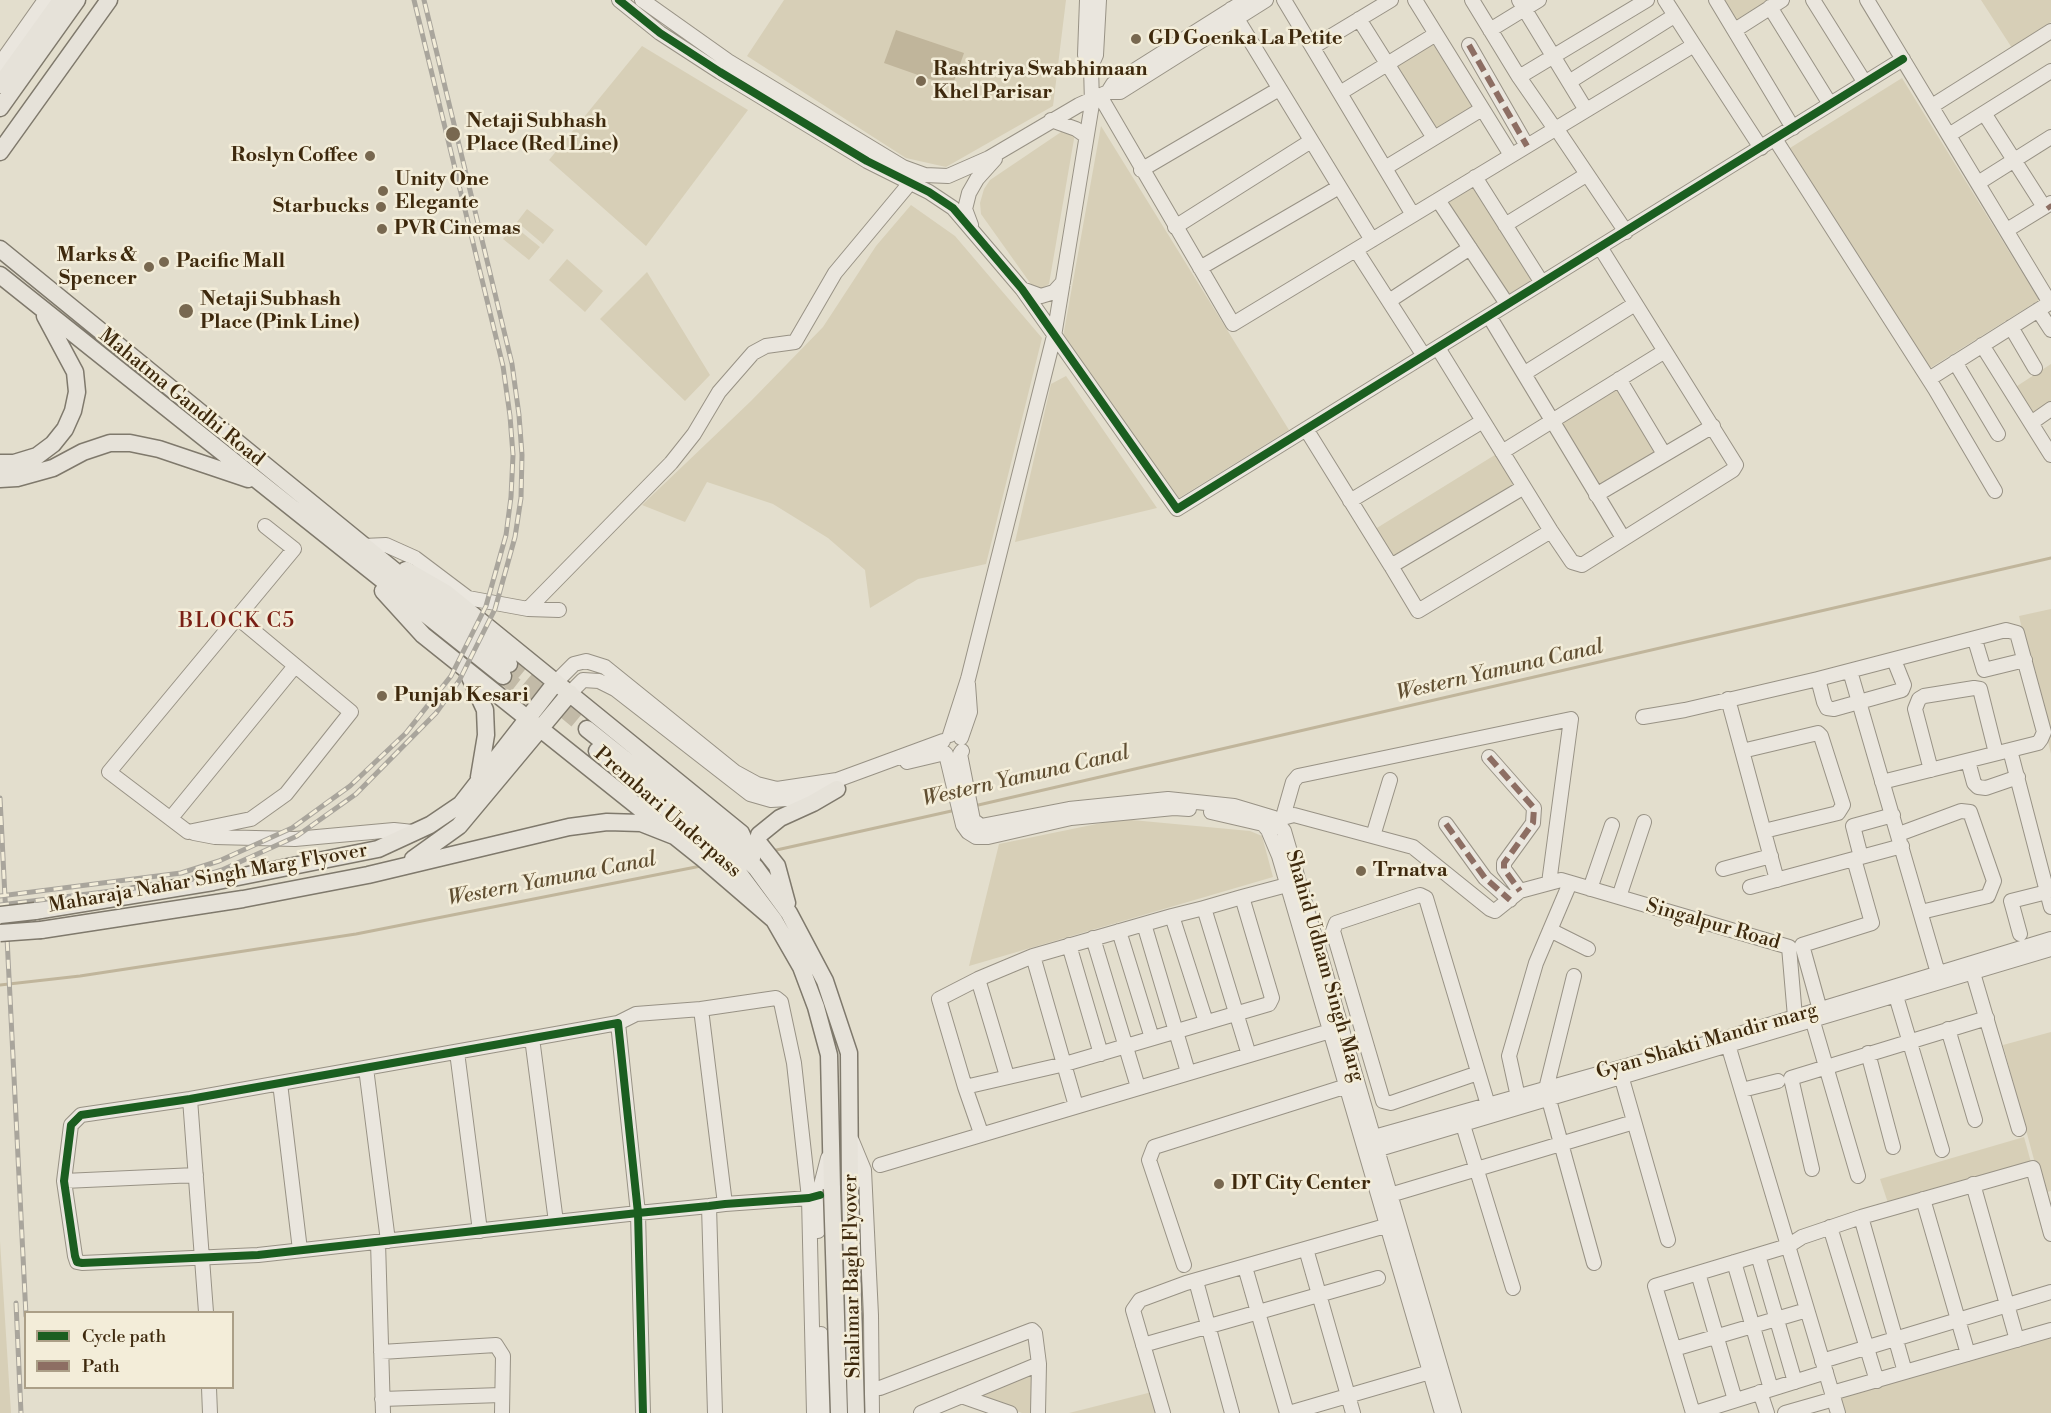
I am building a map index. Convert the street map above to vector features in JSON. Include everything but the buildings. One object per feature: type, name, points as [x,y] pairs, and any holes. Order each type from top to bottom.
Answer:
[{"type":"main road","points":[[0,85],[61,0]]},
{"type":"main road","points":[[0,108],[77,0]]},
{"type":"main road","points":[[2,140],[95,0]]},
{"type":"main road","points":[[2,140],[109,0]]},
{"type":"main road","points":[[0,235],[29,273]]},
{"type":"main road","name":"Mahatma Gandhi Road","points":[[0,249],[358,551]]},
{"type":"main road","name":"Mahatma Gandhi Road","points":[[0,275],[260,483],[358,551]]},
{"type":"main road","points":[[0,463],[14,463],[37,456],[53,444],[65,429],[75,402],[75,372],[41,310]]},
{"type":"main road","points":[[0,479],[17,478],[53,468],[83,452],[110,443],[130,443],[159,449],[260,483]]},
{"type":"main road","points":[[358,551],[423,635],[674,836]]},
{"type":"main road","points":[[358,551],[506,670]]},
{"type":"main road","points":[[358,551],[446,593],[741,833],[747,845],[777,866],[782,917]]},
{"type":"main road","points":[[465,669],[485,710],[486,735],[476,787]]},
{"type":"main road","points":[[401,866],[430,849],[459,826],[534,723],[556,682]]},
{"type":"main road","points":[[534,723],[570,693]]},
{"type":"main road","name":"Maharaja Nahar Singh Marg Flyover","points":[[0,915],[213,882],[378,849],[430,825],[461,804],[534,723]]},
{"type":"main road","name":"Prembari Underpass","points":[[709,854],[584,733],[747,845],[756,868],[782,917]]},
{"type":"main road","points":[[747,845],[762,830],[837,789]]},
{"type":"main road","points":[[401,866],[569,827],[607,822],[641,824],[674,836],[709,854],[782,917],[825,981],[849,1053],[851,1139]]},
{"type":"main road","name":"Maharaja Nahar Singh Marg Flyover","points":[[0,933],[41,930],[220,902],[368,875],[401,866]]},
{"type":"main road","name":"Shalimar Bagh Flyover","points":[[782,917],[816,1007],[829,1055],[831,1146],[820,1194],[839,1413]]},
{"type":"main road","name":"Shalimar Bagh Flyover","points":[[851,1139],[850,1187],[856,1413]]},
{"type":"street","points":[[0,64],[45,0]]},
{"type":"street","points":[[619,0],[692,54],[811,118],[903,167],[925,175],[948,176],[1004,149],[1051,120],[1100,96],[1120,92],[1234,14],[1266,0]]},
{"type":"street","points":[[642,0],[811,118],[867,161],[929,192],[953,208],[1022,289],[1176,509],[1903,59]]},
{"type":"street","points":[[1087,0],[1085,55],[1091,66],[1100,96],[1141,170],[1233,324],[1694,45]]},
{"type":"street","points":[[1091,66],[1096,55],[1099,0]]},
{"type":"street","points":[[1234,14],[1246,0]]},
{"type":"street","points":[[1284,0],[1413,215]]},
{"type":"street","points":[[1313,47],[1391,0]]},
{"type":"street","points":[[1415,0],[1511,155]]},
{"type":"street","points":[[1473,0],[1518,76],[1626,232]]},
{"type":"street","points":[[1450,56],[1491,31],[1521,5],[1539,0]]},
{"type":"street","points":[[1518,76],[1647,0]]},
{"type":"street","points":[[1665,0],[1761,147]]},
{"type":"street","points":[[1716,0],[1793,128]]},
{"type":"street","points":[[1813,0],[1865,83]]},
{"type":"street","points":[[1868,0],[2051,302],[1929,379]]},
{"type":"street","points":[[1735,30],[1776,4],[1830,104]]},
{"type":"street","points":[[1521,5],[1586,110]]},
{"type":"street","points":[[1234,14],[1372,240]]},
{"type":"street","points":[[1569,82],[1674,16]]},
{"type":"street","points":[[1359,19],[1389,63],[1434,138]]},
{"type":"street","points":[[1932,106],[2051,31]]},
{"type":"street","points":[[1340,93],[1436,34]]},
{"type":"street","points":[[1468,45],[1527,146]]},
{"type":"street","points":[[1949,135],[2051,71]]},
{"type":"street","points":[[1141,170],[1279,88]]},
{"type":"street","points":[[951,745],[1054,336],[1086,136],[1100,96]]},
{"type":"street","points":[[1385,168],[1482,109]]},
{"type":"street","points":[[1984,113],[2014,160],[2049,206],[2007,230]]},
{"type":"street","points":[[1051,120],[1076,129],[1086,136]]},
{"type":"street","points":[[1978,183],[2051,137]]},
{"type":"street","points":[[1775,139],[1929,379],[1995,491]]},
{"type":"street","points":[[1175,227],[1311,141]]},
{"type":"street","points":[[977,238],[964,209],[977,179],[1004,149]]},
{"type":"street","points":[[1505,225],[1586,175]]},
{"type":"street","points":[[1475,177],[1542,283]]},
{"type":"street","points":[[528,609],[671,463],[693,434],[719,392],[753,353],[766,346],[795,342],[835,273],[910,183]]},
{"type":"street","points":[[1200,268],[1339,187]]},
{"type":"street","points":[[1438,200],[1507,304]]},
{"type":"street","points":[[1438,348],[1551,531],[1572,562],[1582,565],[1735,468],[1735,463],[1713,426],[1600,247]]},
{"type":"street","points":[[1389,301],[1470,248]]},
{"type":"street","points":[[1356,250],[1424,356]]},
{"type":"street","points":[[1022,289],[1041,296],[1054,292],[1063,282]]},
{"type":"street","points":[[1525,373],[1635,304]]},
{"type":"street","points":[[2038,310],[2051,330]]},
{"type":"street","points":[[1489,316],[1623,538]]},
{"type":"street","points":[[2010,327],[2035,368]]},
{"type":"street","points":[[1982,345],[2051,456]]},
{"type":"street","points":[[1502,452],[1665,351]]},
{"type":"street","points":[[1955,362],[1998,434]]},
{"type":"street","points":[[1619,379],[1664,454]]},
{"type":"street","points":[[2031,423],[2051,409]]},
{"type":"street","points":[[1350,501],[1483,421]]},
{"type":"street","points":[[1596,495],[1713,426]]},
{"type":"street","points":[[1306,429],[1418,611],[1551,531]]},
{"type":"street","points":[[1391,566],[1524,487]]},
{"type":"street","points":[[265,526],[294,549],[109,772],[188,832],[216,837],[295,839],[394,830],[413,832]]},
{"type":"street","points":[[358,551],[386,545],[415,558],[468,598],[528,609],[559,610]]},
{"type":"street","points":[[188,832],[251,819],[286,794],[351,712],[238,618]]},
{"type":"street","points":[[1643,717],[1818,679],[2012,630],[2017,633],[2044,732],[2037,742],[1882,782]]},
{"type":"street","points":[[1975,640],[1984,670],[2025,660]]},
{"type":"street","points":[[1818,679],[1827,708],[1834,709],[1902,690],[1904,685],[1894,660]]},
{"type":"street","points":[[556,682],[574,664],[586,661],[605,667],[735,772],[757,784],[777,789],[837,780],[951,745]]},
{"type":"street","points":[[171,818],[295,666]]},
{"type":"street","points":[[1850,671],[1940,978]]},
{"type":"street","points":[[570,693],[583,681],[599,681],[615,689],[750,794],[771,800],[788,799],[837,789],[951,745]]},
{"type":"street","points":[[1931,770],[1915,709],[1919,699],[1924,696],[1980,689],[1996,753]]},
{"type":"street","points":[[1728,699],[1777,880]]},
{"type":"street","points":[[951,745],[960,754],[962,795],[971,835],[988,837],[1071,818],[1174,808],[1273,820],[1298,776],[1571,719],[1549,883]]},
{"type":"street","points":[[1742,750],[1818,734],[1821,736],[1843,805],[1838,813],[1764,831]]},
{"type":"street","points":[[2010,750],[2051,907]]},
{"type":"street","points":[[1489,757],[1534,808],[1533,823],[1504,863],[1504,869],[1515,895]]},
{"type":"street","points":[[1968,761],[1974,783],[1978,787],[1986,788],[2018,777]]},
{"type":"street","points":[[1373,836],[1390,780]]},
{"type":"street","points":[[1750,887],[1858,858],[1961,811],[1970,812],[1994,881],[1988,896],[1921,912]]},
{"type":"street","name":"Singalpur Road","points":[[1273,820],[1294,815],[1413,847],[1490,909],[1499,910],[1515,895],[1561,880],[1789,947],[1795,1017]]},
{"type":"street","points":[[1858,1176],[1826,1065],[1802,945],[1872,923],[1853,826],[1893,815]]},
{"type":"street","name":"Shahid Udham Singh Marg","points":[[1273,820],[1275,847],[1336,1029],[1347,1086],[1390,1195],[1393,1224],[1430,1372],[1443,1413]]},
{"type":"street","name":"Shahid Udham Singh Marg","points":[[1273,820],[1284,831],[1336,1029],[1393,1224],[1443,1413]]},
{"type":"street","points":[[1619,897],[1644,822]]},
{"type":"street","points":[[1446,825],[1485,878],[1515,895]]},
{"type":"street","points":[[1590,888],[1612,825]]},
{"type":"street","points":[[1723,869],[1771,856]]},
{"type":"street","points":[[1520,1102],[1509,1056],[1536,963],[1570,883]]},
{"type":"street","points":[[981,1133],[939,999],[978,979],[1033,956],[1287,885]]},
{"type":"street","points":[[2020,934],[2012,901],[2047,892]]},
{"type":"street","points":[[1478,1073],[1391,1103],[1383,1101],[1334,931],[1336,923],[1420,895],[1426,898],[1488,1105]]},
{"type":"street","points":[[965,1087],[1065,1064],[1269,1004],[1272,998],[1242,897]]},
{"type":"street","points":[[1204,908],[1249,1055]]},
{"type":"street","points":[[1172,916],[1206,1022]]},
{"type":"street","points":[[1144,924],[1188,1072]]},
{"type":"street","points":[[1550,930],[1588,949]]},
{"type":"street","points":[[1119,931],[1152,1038]]},
{"type":"street","points":[[1093,938],[1137,1086]]},
{"type":"street","name":"Gyan Shakti Mandir marg","points":[[1370,1145],[1463,1125],[1520,1102],[1728,1043],[1940,978],[2051,939]]},
{"type":"street","points":[[1069,945],[1101,1054]]},
{"type":"street","name":"Gyan Shakti Mandir marg","points":[[1547,1094],[1622,1079],[1728,1043],[1795,1017],[1816,1016],[1896,996],[1940,978],[1973,973],[2051,949]]},
{"type":"street","points":[[1033,956],[1077,1106]]},
{"type":"street","points":[[1973,973],[2019,1129]]},
{"type":"street","points":[[1574,976],[1547,1094],[1594,1263]]},
{"type":"street","points":[[978,979],[1007,1076]]},
{"type":"street","points":[[1896,996],[1942,1150]]},
{"type":"street","points":[[814,1413],[820,1194],[782,1002],[770,998],[701,1009],[636,1014],[618,1023],[190,1099],[81,1115],[71,1125],[64,1181],[77,1262],[203,1259],[820,1194]]},
{"type":"street","points":[[701,1009],[724,1204]]},
{"type":"street","points":[[1812,1169],[1791,1078],[1826,1065],[1987,1018]]},
{"type":"street","points":[[618,1023],[638,1214],[643,1413]]},
{"type":"street","points":[[880,1165],[1137,1086],[1336,1029]]},
{"type":"street","points":[[1948,1029],[1976,1120]]},
{"type":"street","points":[[532,1038],[556,1222]]},
{"type":"street","points":[[1728,1043],[1838,1413]]},
{"type":"street","points":[[457,1052],[480,1231]]},
{"type":"street","points":[[1868,1053],[1893,1147]]},
{"type":"street","points":[[366,1068],[383,1241],[382,1406],[501,1395]]},
{"type":"street","points":[[1622,1079],[1668,1240]]},
{"type":"street","points":[[1742,1090],[1778,1081]]},
{"type":"street","points":[[280,1083],[300,1250]]},
{"type":"street","points":[[1184,1265],[1149,1160],[1154,1147],[1347,1086]]},
{"type":"street","points":[[190,1099],[206,1311]]},
{"type":"street","name":"Gyan Shakti Mandir marg","points":[[1370,1145],[1488,1105],[1520,1102]]},
{"type":"street","points":[[1390,1195],[1634,1122]]},
{"type":"street","points":[[1463,1125],[1513,1288]]},
{"type":"street","points":[[851,1139],[872,1195],[872,1413]]},
{"type":"street","points":[[2051,1234],[2033,1168],[1861,1217],[1802,1237],[1788,1246],[1654,1286],[1694,1413],[1795,1382],[1866,1348],[2051,1293]]},
{"type":"street","points":[[64,1181],[196,1175]]},
{"type":"street","points":[[1973,1184],[2017,1340]]},
{"type":"street","points":[[820,1194],[818,1226],[824,1413]]},
{"type":"street","points":[[1923,1199],[1968,1354]]},
{"type":"street","points":[[709,1206],[715,1413]]},
{"type":"street","points":[[1861,1217],[1905,1372]]},
{"type":"street","points":[[1164,1413],[1133,1310],[1135,1303],[1196,1281],[1393,1224]]},
{"type":"street","points":[[1830,1227],[1877,1380]]},
{"type":"street","points":[[1306,1249],[1353,1413]]},
{"type":"street","points":[[1758,1255],[1795,1382]]},
{"type":"street","points":[[1734,1262],[1752,1326],[1766,1391],[1767,1413]]},
{"type":"street","points":[[1245,1267],[1288,1413],[1430,1372]]},
{"type":"street","points":[[1698,1273],[1735,1400]]},
{"type":"street","points":[[1143,1345],[1378,1278]]},
{"type":"street","points":[[1196,1281],[1232,1413]]},
{"type":"street","points":[[1674,1349],[1807,1310]]},
{"type":"street","points":[[1785,1413],[1803,1410],[1877,1380],[2051,1330]]},
{"type":"street","points":[[880,1388],[1026,1331],[1035,1333],[1039,1364],[1038,1413]]},
{"type":"street","points":[[381,1352],[496,1345],[503,1356],[502,1413]]},
{"type":"street","points":[[921,1413],[957,1403],[1039,1364]]},
{"type":"street","points":[[208,1389],[210,1413]]},
{"type":"street","points":[[957,1403],[1010,1413]]},
{"type":"shaded area","name":"Rashtriya Swabhimaan Khel Parisar","points":[[784,0],[1066,0],[1053,106],[946,167],[906,158],[747,56]]},
{"type":"shaded area","points":[[1721,0],[1776,0],[1736,25]]},
{"type":"shaded area","points":[[1981,0],[2051,0],[2051,22],[2012,48]]},
{"type":"shaded area","points":[[896,30],[964,53],[952,87],[884,63]]},
{"type":"shaded area","points":[[1431,41],[1474,109],[1437,133],[1394,65]]},
{"type":"shaded area","points":[[642,46],[748,110],[646,246],[549,160]]},
{"type":"shaded area","points":[[1902,78],[2039,300],[1919,375],[1782,153]]},
{"type":"shaded area","points":[[1101,126],[1289,430],[1179,498],[1063,337]]},
{"type":"shaded area","points":[[1067,128],[1073,130],[1074,139],[1049,284],[1040,289],[1033,287],[981,214],[980,203],[984,189],[990,180]]},
{"type":"shaded area","points":[[1474,182],[1535,280],[1507,298],[1445,201]]},
{"type":"shaded area","points":[[911,205],[955,236],[1042,338],[986,564],[918,579],[870,608],[865,570],[828,538],[773,504],[707,482],[685,522],[642,505],[751,401],[823,327],[876,246]]},
{"type":"shaded area","points":[[527,209],[554,230],[543,244],[517,222]]},
{"type":"shaded area","points":[[514,226],[540,247],[529,260],[503,239]]},
{"type":"shaded area","points":[[567,259],[603,291],[585,312],[549,280]]},
{"type":"shaded area","points":[[647,272],[710,375],[685,401],[600,319]]},
{"type":"shaded area","points":[[2051,364],[2051,405],[2032,417],[2014,388]]},
{"type":"shaded area","points":[[1066,376],[1157,508],[1015,542],[1051,384]]},
{"type":"shaded area","points":[[1617,386],[1658,453],[1599,490],[1558,422]]},
{"type":"shaded area","points":[[1498,453],[1518,486],[1391,563],[1372,531]]},
{"type":"shaded area","points":[[2051,609],[2051,754],[2019,616]]},
{"type":"shaded area","points":[[1121,819],[1250,831],[1262,836],[1273,877],[969,966],[999,844]]},
{"type":"shaded area","points":[[2051,1032],[2051,1191],[2043,1193],[2003,1045]]},
{"type":"shaded area","points":[[2024,1137],[2032,1166],[1891,1212],[1880,1179]]},
{"type":"shaded area","points":[[0,1241],[11,1413],[0,1413]]},
{"type":"shaded area","points":[[2051,1336],[2051,1413],[1844,1413],[1839,1396]]},
{"type":"shaded area","points":[[1034,1372],[1034,1413],[1022,1413],[972,1395]]},
{"type":"shaded area","points":[[1152,1392],[1158,1413],[1069,1413]]},
{"type":"waterway","name":"Western Yamuna Canal","points":[[974,806],[2051,558]]},
{"type":"waterway","name":"Western Yamuna Canal","points":[[772,851],[956,810]]},
{"type":"waterway","name":"Western Yamuna Canal","points":[[0,985],[80,976],[356,934],[701,866]]},
{"type":"tunnel","points":[[509,664],[587,729]]},
{"type":"tunnel","points":[[503,676],[549,712]]},
{"type":"railway","points":[[0,896],[181,873],[219,861],[292,828],[350,786],[406,733],[451,676],[486,606],[506,535],[511,497],[513,455],[510,416],[503,366],[414,0]]},
{"type":"railway","points":[[0,905],[183,882],[222,870],[297,836],[356,794],[436,713],[459,681],[495,609],[515,537],[521,498],[522,455],[519,415],[512,364],[424,0]]},
{"type":"railway","points":[[0,798],[26,1311]]},
{"type":"railway","points":[[16,1303],[21,1413]]},
{"type":"marked path","points":[[1469,45],[1527,146]]},
{"type":"marked path","points":[[2048,205],[2051,209]]},
{"type":"marked path","points":[[1489,757],[1534,808],[1533,823],[1504,863],[1504,869],[1520,891]]},
{"type":"marked path","points":[[1446,824],[1485,878],[1510,900]]},
{"type":"cycle path","points":[[619,0],[660,33],[720,72],[867,161],[929,192],[953,208],[1022,289],[1177,509],[1903,59]]},
{"type":"cycle path","points":[[643,1413],[638,1213],[618,1023],[190,1099],[81,1115],[71,1125],[64,1181],[75,1256],[77,1262],[82,1263],[258,1255],[638,1213],[809,1198],[820,1195]]},
{"type":"place","name":"GD Goenka La Petite","points":[[1136,39]]},
{"type":"place","name":"Rashtriya Swabhimaan Khel Parisar","points":[[921,81]]},
{"type":"place","name":"Netaji Subhash Place (Red Line)","points":[[453,134]]},
{"type":"place","name":"Roslyn Coffee","points":[[370,156]]},
{"type":"place","name":"Unity One Elegante","points":[[383,191]]},
{"type":"place","name":"Starbucks","points":[[381,207]]},
{"type":"place","name":"PVR Cinemas","points":[[382,229]]},
{"type":"place","name":"Pacific Mall","points":[[164,262]]},
{"type":"place","name":"Marks & Spencer","points":[[149,267]]},
{"type":"place","name":"Netaji Subhash Place (Pink Line)","points":[[186,311]]},
{"type":"place","name":"Punjab Kesari","points":[[382,696]]},
{"type":"place","name":"Trnatva","points":[[1361,871]]},
{"type":"place","name":"DT City Center","points":[[1219,1184]]},
{"type":"district","name":"BLOCK C5","points":[[237,622]]}]
